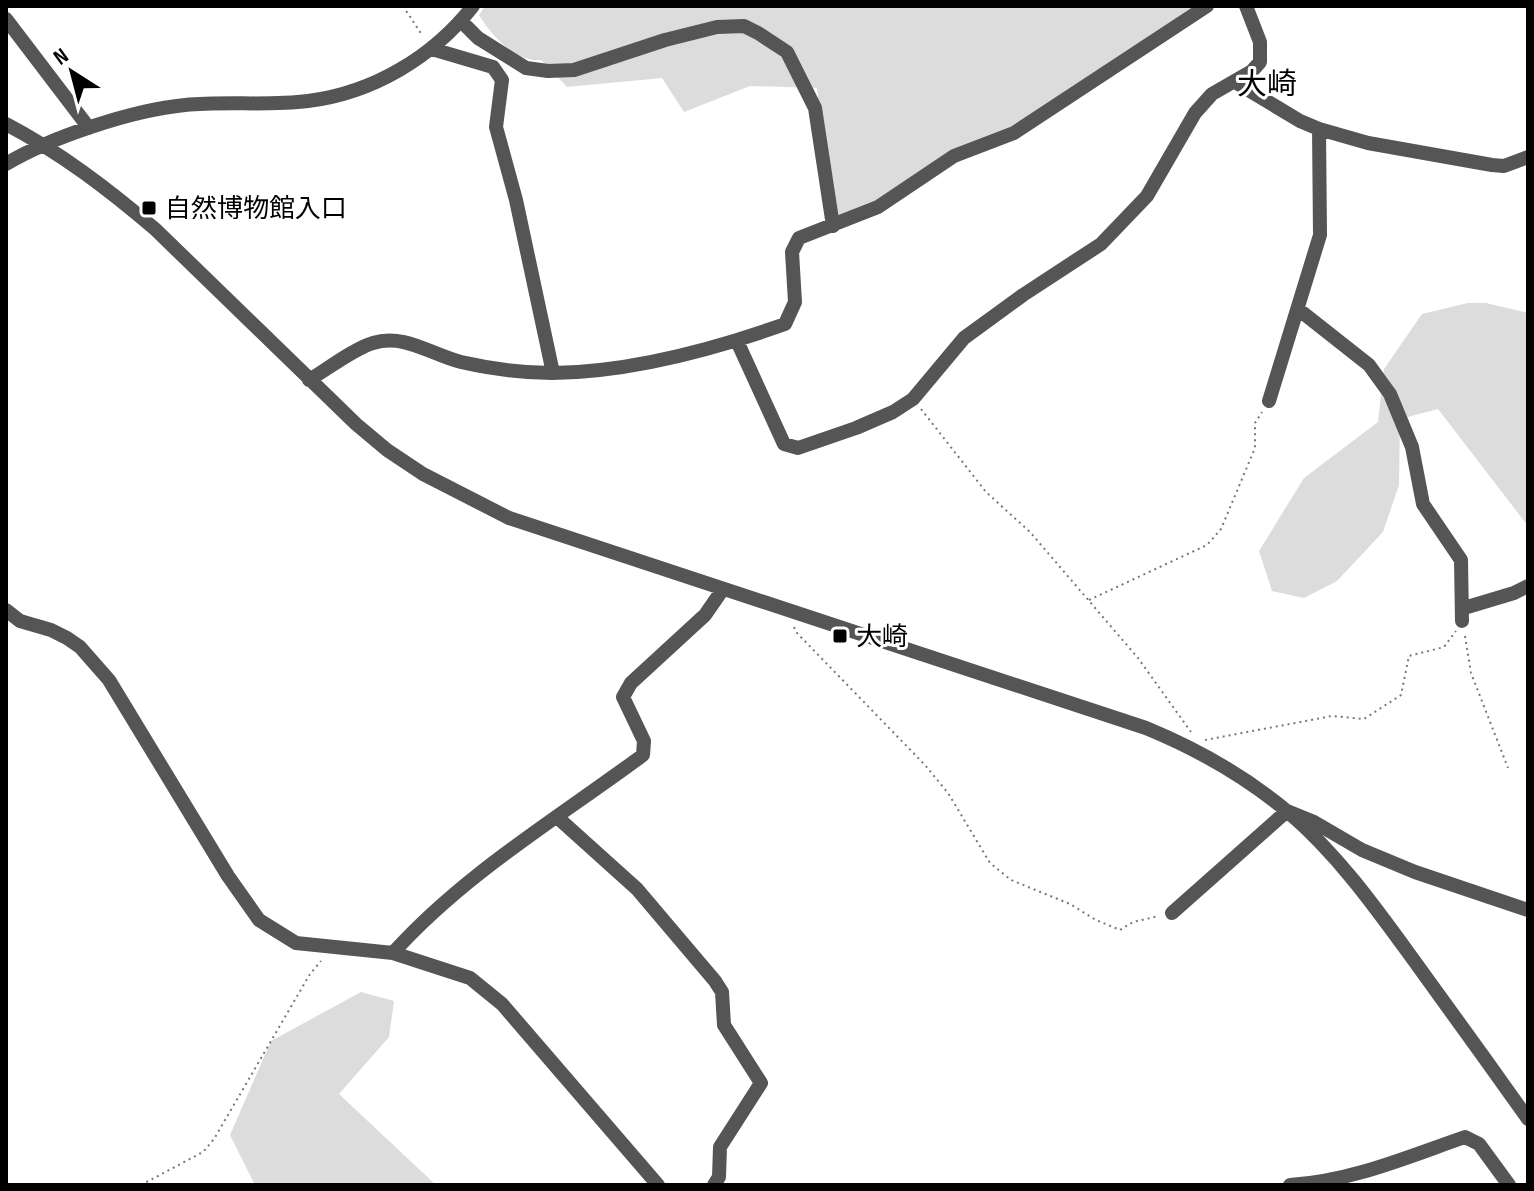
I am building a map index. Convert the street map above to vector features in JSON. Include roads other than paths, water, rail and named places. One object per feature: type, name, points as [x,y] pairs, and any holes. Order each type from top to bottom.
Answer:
[{"type":"street","points":[[6,164],[89,128],[183,105],[307,101],[333,96],[385,77],[432,49],[473,6]]},
{"type":"street","points":[[309,380],[373,343],[400,341],[457,361],[503,371],[553,373],[612,368],[737,341],[785,324],[795,302],[792,252],[799,238],[878,207],[954,156],[1014,133],[1207,6]]},
{"type":"street","points":[[737,341],[784,444],[798,448],[856,428],[893,412],[913,399],[964,338],[1101,244],[1147,196],[1195,113],[1212,94],[1235,82],[1260,62],[1260,42],[1246,6]]},
{"type":"street","points":[[6,19],[89,128]]},
{"type":"street","points":[[461,21],[478,38],[526,68],[548,71],[574,70],[665,40],[717,27],[744,26],[758,33],[787,52],[815,108],[833,226]]},
{"type":"street","points":[[432,49],[493,67],[502,80],[496,127],[516,200],[553,373]]},
{"type":"street","points":[[1235,82],[1300,121],[1368,143],[1492,165],[1504,166],[1528,157]]},
{"type":"street","points":[[6,124],[46,145],[85,172],[155,229],[309,380],[387,450],[459,494],[509,518],[1195,744],[1287,811],[1325,847],[1360,887],[1528,1119]]},
{"type":"street","points":[[1269,401],[1320,235],[1319,129]]},
{"type":"street","points":[[1298,309],[1369,365],[1390,394],[1412,447],[1423,504],[1461,560],[1463,615],[1528,586]]},
{"type":"street","points":[[393,953],[423,920],[478,875],[643,755],[644,741],[623,697],[631,683],[705,615],[723,589]]},
{"type":"street","points":[[6,610],[20,621],[67,638],[80,647],[109,680],[228,876],[259,920],[296,943],[393,953],[470,978],[502,1004],[658,1185]]},
{"type":"street","points":[[1287,811],[1402,867],[1528,910]]},
{"type":"street","points":[[1172,913],[1287,811]]},
{"type":"street","points":[[557,817],[637,889],[715,981],[722,992],[724,1025],[761,1083],[720,1147],[719,1177],[714,1185]]},
{"type":"street","points":[[1290,1185],[1323,1183],[1349,1177],[1465,1137],[1479,1144],[1509,1185]]},
{"type":"place","name":"自然博物館入口","points":[[149,208]]},
{"type":"place","name":"大崎","points":[[840,636]]},
{"type":"district","name":"大崎","points":[[1267,84]]}]
